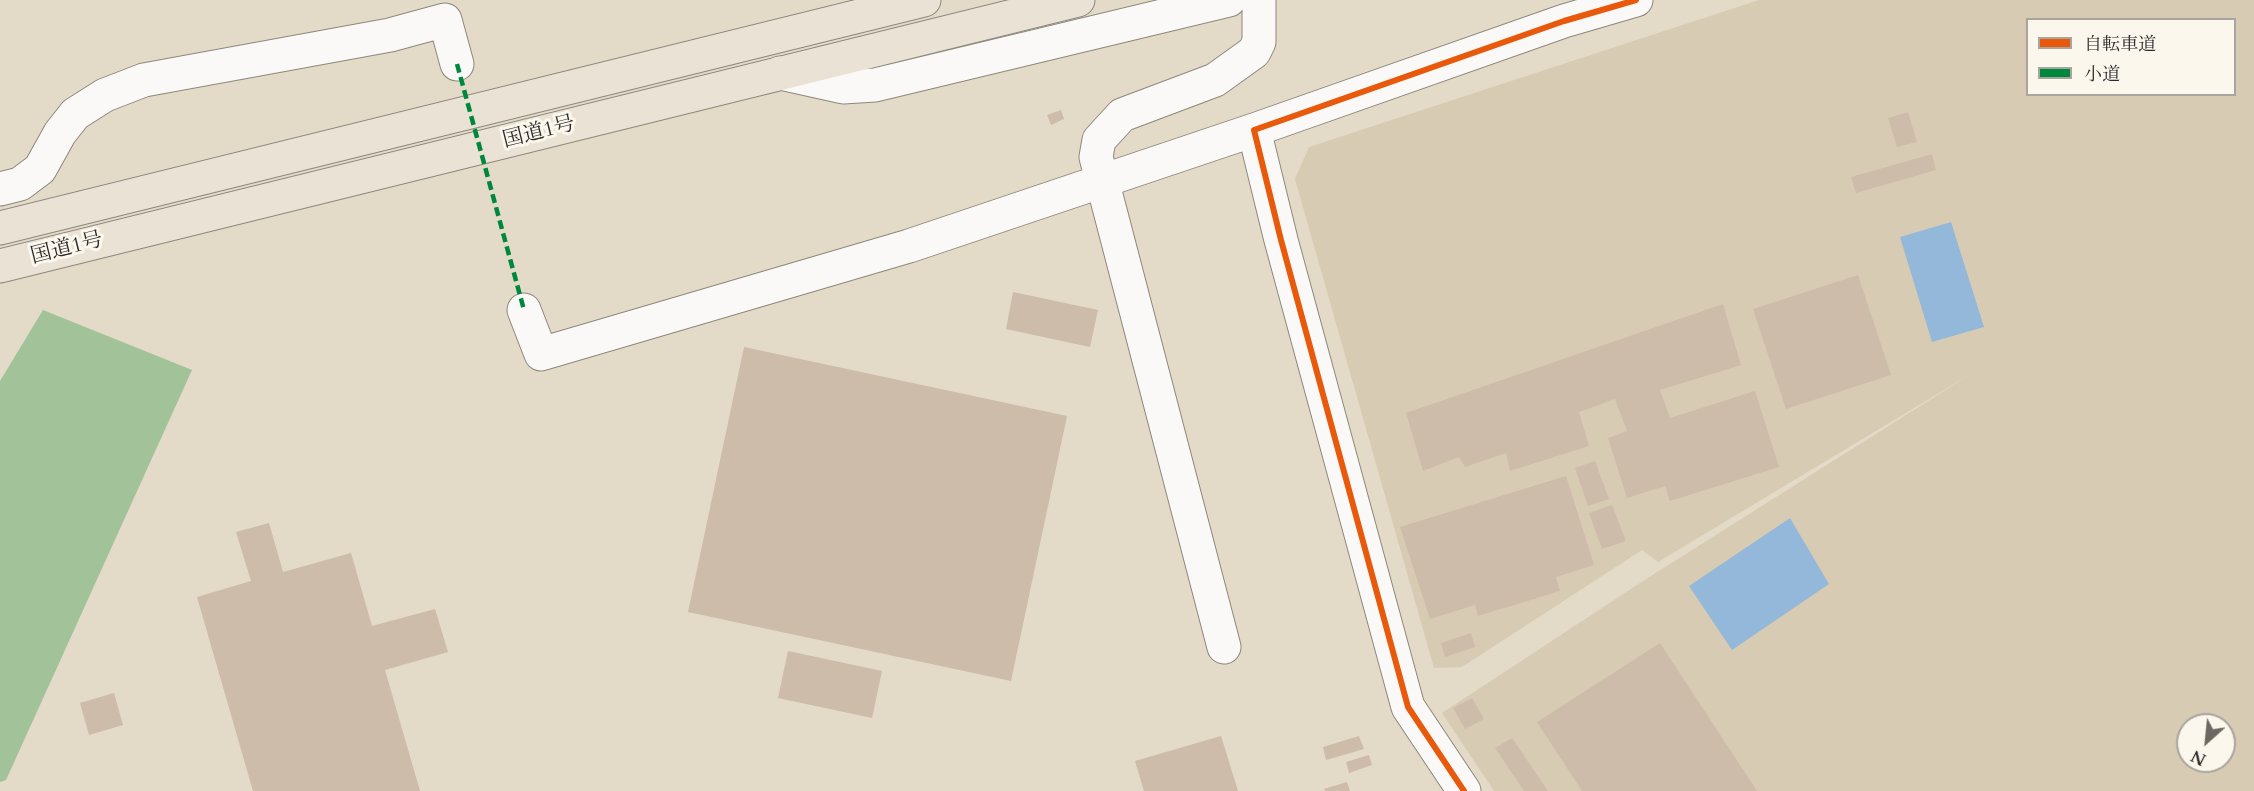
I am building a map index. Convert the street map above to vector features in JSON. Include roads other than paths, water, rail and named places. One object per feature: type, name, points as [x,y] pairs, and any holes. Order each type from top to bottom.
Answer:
[{"type":"highway","name":"国道1号","points":[[0,228],[924,0]]},
{"type":"highway","name":"国道1号","points":[[0,266],[1078,0]]},
{"type":"street","points":[[780,73],[843,87],[875,84],[1228,0]]},
{"type":"street","points":[[1224,647],[1096,157],[1099,140],[1122,115],[1215,80],[1254,52],[1259,42],[1259,0]]},
{"type":"street","points":[[524,310],[541,354],[909,246],[1254,130],[1564,21],[1636,0]]},
{"type":"street","points":[[0,189],[20,184],[40,169],[60,133],[75,114],[105,95],[144,80],[390,35],[445,20],[457,64]]},
{"type":"street","points":[[1254,130],[1281,240],[1408,707],[1464,791]]},
{"type":"water","points":[[1951,222],[1984,327],[1932,342],[1900,237]]},
{"type":"water","points":[[1790,518],[1829,584],[1732,650],[1689,586]]}]
